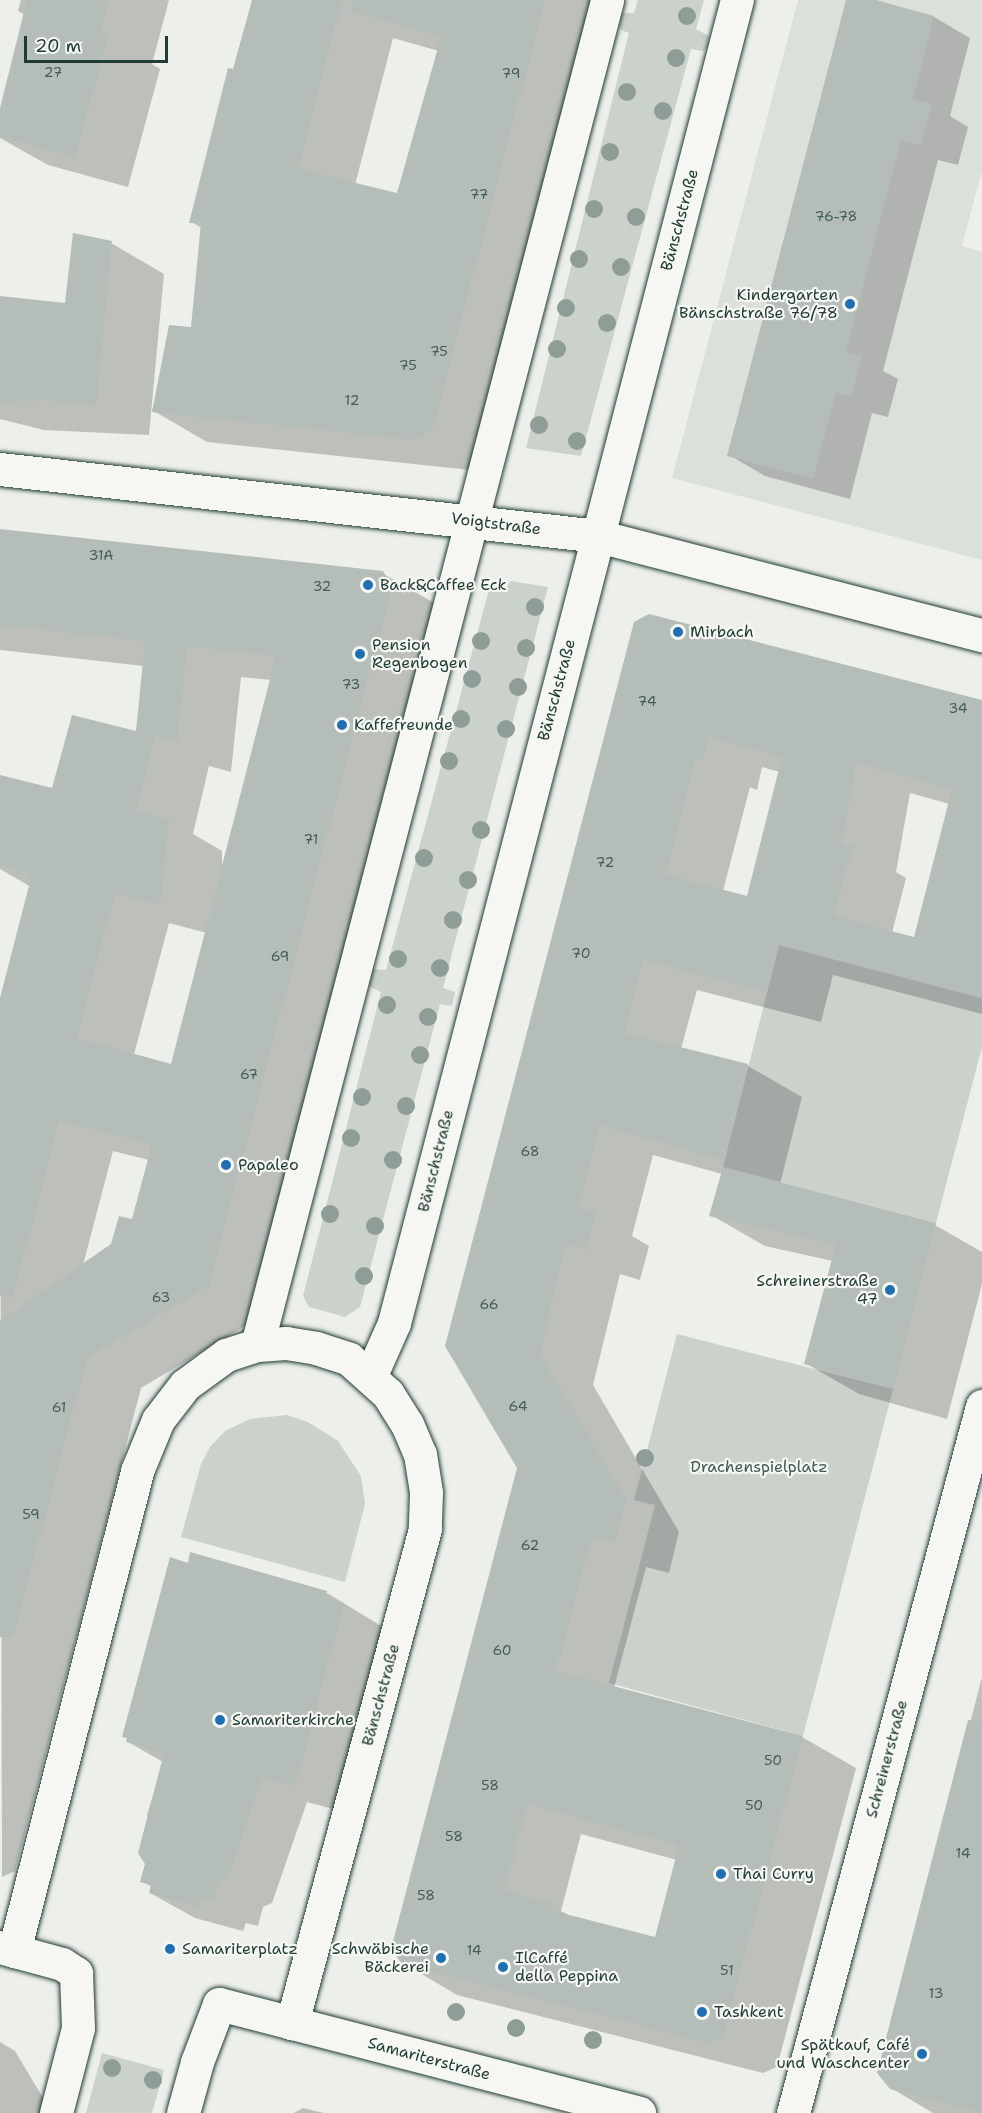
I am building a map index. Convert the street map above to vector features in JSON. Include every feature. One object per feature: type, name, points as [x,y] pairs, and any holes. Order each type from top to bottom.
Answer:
[{"type":"street","points":[[257,1345],[608,0]]},
{"type":"street","name":"Bänschstraße","points":[[370,1377],[394,1323],[737,0]]},
{"type":"street","name":"Voigtstraße","points":[[0,469],[472,520],[598,537],[982,635]]},
{"type":"street","name":"Bänschstraße","points":[[7,1949],[137,1471],[158,1420],[185,1385],[226,1355],[257,1345],[286,1343],[316,1348],[349,1359],[388,1394],[420,1455],[426,1493],[425,1529],[292,2023]]},
{"type":"street","name":"Schreinerstraße","points":[[793,2113],[982,1406]]},
{"type":"street","points":[[7,1949],[62,1964],[76,1973],[78,2028],[56,2113]]},
{"type":"street","name":"Samariterstraße","points":[[183,2113],[197,2062],[219,2004],[639,2113]]},
{"type":"shaded area","name":"Kindergarten Bänschstraße 76/78","points":[[798,0],[982,0],[982,170],[962,246],[982,252],[982,560],[672,478]]},
{"type":"green space","points":[[638,0],[704,0],[696,29],[709,36],[708,46],[703,51],[691,49],[581,456],[526,448],[629,33],[621,30],[619,24],[622,13],[634,13]]},
{"type":"green space","points":[[510,581],[548,587],[443,988],[455,992],[452,1006],[440,1004],[360,1307],[345,1317],[309,1307],[303,1296],[381,992],[370,987],[368,982],[372,969],[386,970],[490,586],[507,587]]},
{"type":"green space","points":[[779,945],[982,998],[982,1047],[936,1223],[723,1167]]},
{"type":"green space","name":"Drachenspielplatz","points":[[677,1334],[893,1389],[803,1736],[609,1683],[655,1505],[634,1500]]},
{"type":"green space","points":[[287,1415],[308,1422],[338,1441],[361,1476],[365,1504],[345,1582],[181,1537],[201,1464],[210,1447],[225,1431],[250,1419]]},
{"type":"green space","points":[[102,2053],[164,2070],[152,2113],[86,2113]]},
{"type":"building","points":[[27,0],[109,0],[100,33],[108,37],[75,157],[0,137],[0,108]]},
{"type":"building","points":[[252,0],[342,0],[298,169],[397,193],[441,37],[351,11],[353,0],[545,0],[433,428],[415,440],[152,412],[169,325],[191,327],[201,223],[189,223],[228,68],[233,69]]},
{"type":"building","points":[[846,0],[876,0],[934,16],[913,99],[932,104],[921,145],[901,140],[846,352],[862,356],[851,397],[836,393],[813,479],[727,456]]},
{"type":"building","points":[[73,233],[112,241],[96,406],[47,400],[0,402],[0,296],[65,303]]},
{"type":"building","points":[[0,529],[383,571],[392,587],[209,1286],[87,1358],[13,1638],[0,1637],[0,1321],[111,1244],[119,1216],[132,1219],[152,1144],[59,1121],[13,1297],[0,1296],[0,998],[32,874],[0,865],[0,775],[52,788],[72,715],[136,731],[145,641],[0,625]],"holes":[[[187,646],[276,656],[171,1064],[77,1038],[115,893],[160,905],[169,819],[137,811],[155,736],[177,742]]]},
{"type":"building","points":[[649,614],[982,700],[982,998],[779,945],[767,992],[643,960],[624,1033],[748,1064],[724,1160],[599,1125],[578,1208],[596,1213],[587,1250],[566,1244],[540,1353],[626,1500],[615,1543],[592,1537],[556,1671],[803,1736],[723,2037],[708,2043],[402,1964],[391,1949],[517,1468],[445,1346],[634,622]],"holes":[[[708,737],[782,757],[747,896],[666,875],[696,758],[703,760]],[[856,763],[952,789],[914,937],[834,916],[853,845],[842,843]],[[527,1804],[679,1845],[655,1937],[550,1910],[551,1903],[505,1891]]]},
{"type":"building","points":[[723,1167],[936,1223],[893,1389],[804,1364],[836,1244],[709,1216]]},
{"type":"building","name":"Samariterkirche","points":[[190,1552],[327,1591],[325,1598],[344,1603],[296,1783],[292,1786],[262,1778],[228,1878],[218,1882],[214,1901],[201,1898],[199,1907],[149,1893],[151,1885],[140,1882],[145,1864],[138,1853],[164,1753],[126,1742],[127,1738],[122,1737],[170,1557],[188,1563]]},
{"type":"building","points":[[968,1720],[982,1721],[982,2113],[890,2089],[877,2073]]},
{"type":"place","name":"Kindergarten Bänschstraße 76/78","points":[[850,304]]},
{"type":"place","name":"Back&Caffee Eck","points":[[368,585]]},
{"type":"place","name":"Mirbach","points":[[678,632]]},
{"type":"place","name":"Pension Regenbogen","points":[[360,654]]},
{"type":"place","name":"Kaffefreunde","points":[[342,725]]},
{"type":"place","name":"Papaleo","points":[[226,1165]]},
{"type":"place","name":"Schreinerstraße 47","points":[[890,1290]]},
{"type":"place","name":"Samariterkirche","points":[[220,1720]]},
{"type":"place","name":"Thai Curry","points":[[721,1874]]},
{"type":"place","name":"Samariterplatz","points":[[170,1949]]},
{"type":"place","name":"Schwäbische Bäckerei","points":[[441,1958]]},
{"type":"place","name":"IlCaffé della Peppina","points":[[503,1967]]},
{"type":"place","name":"Tashkent","points":[[702,2012]]},
{"type":"place","name":"Spätkauf, Café und Waschcenter","points":[[922,2054]]}]
